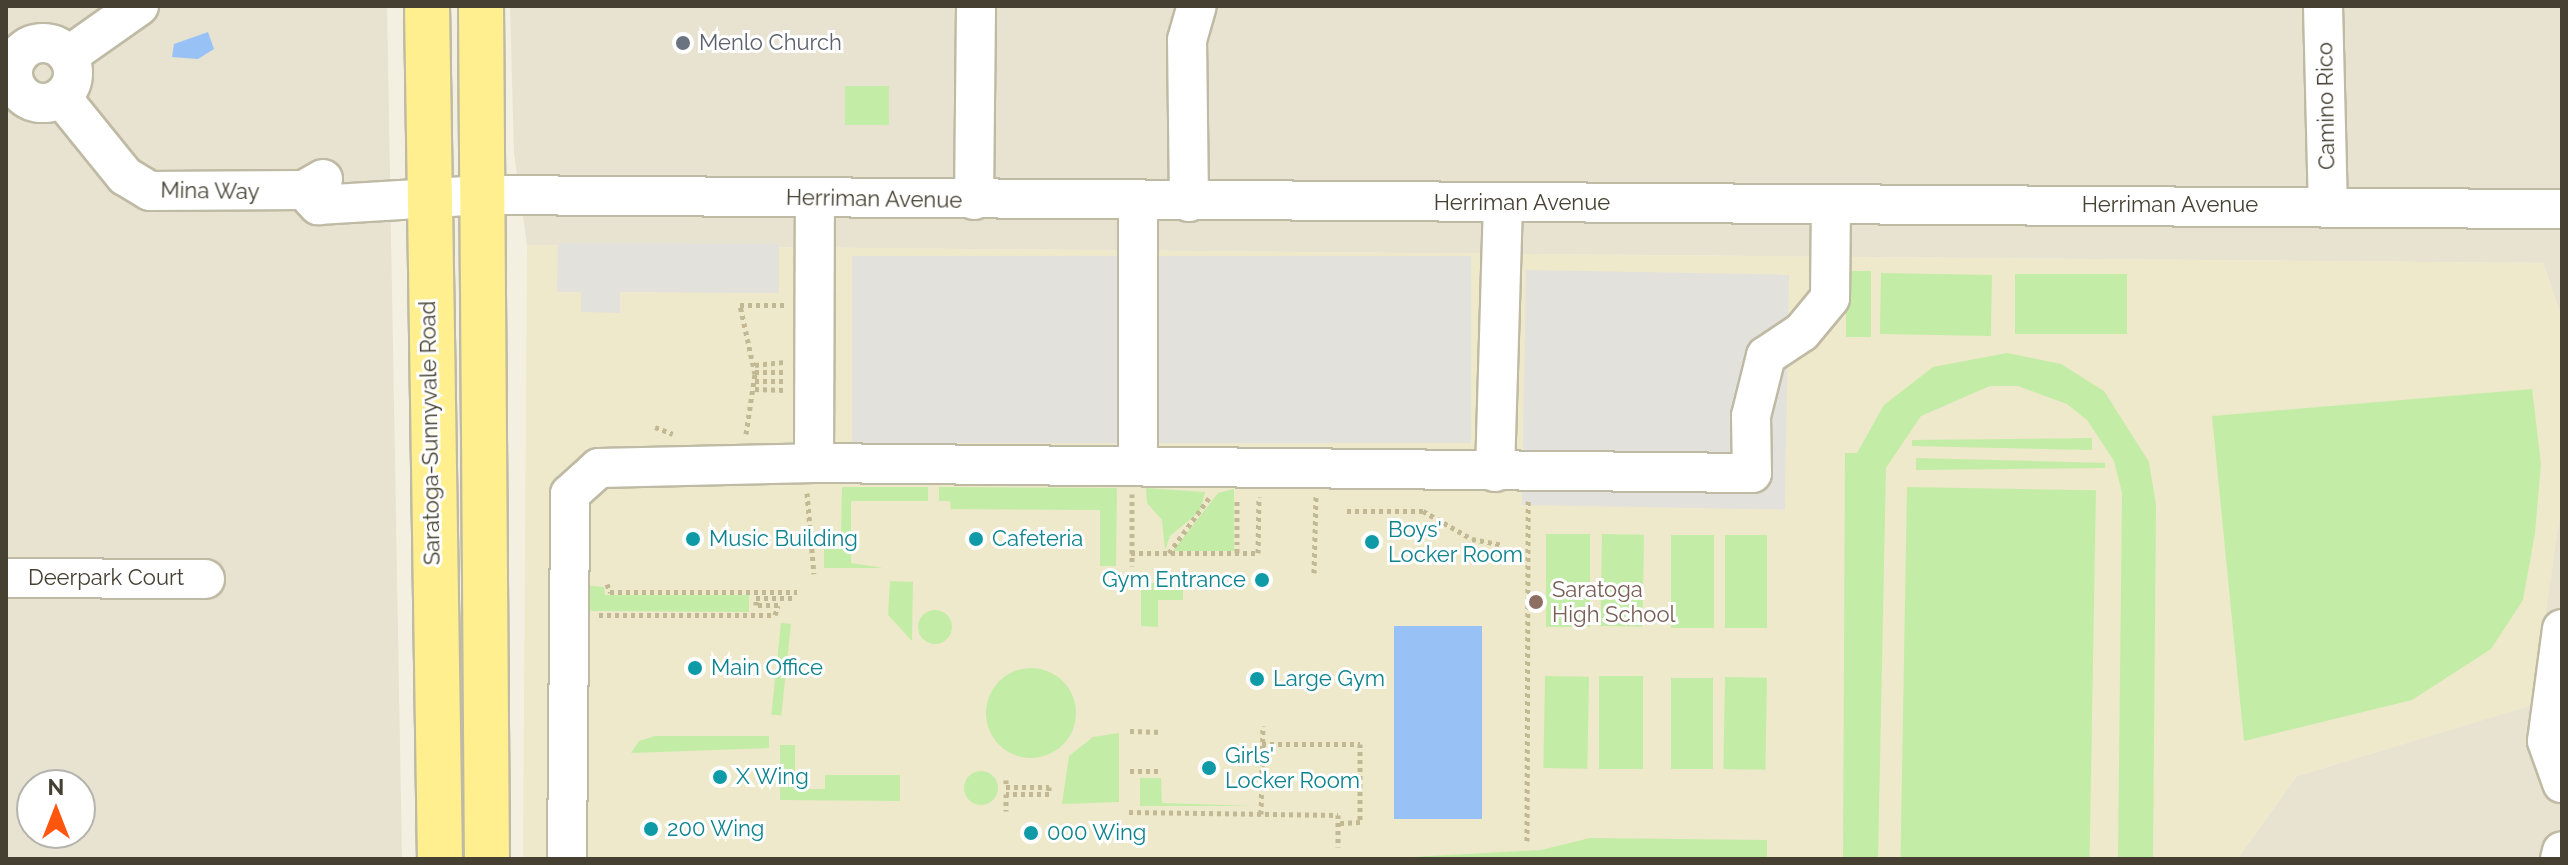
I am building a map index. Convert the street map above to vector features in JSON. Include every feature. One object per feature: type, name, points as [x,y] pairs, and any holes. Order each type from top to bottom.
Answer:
[{"type":"main road","name":"Saratoga-Sunnyvale Road","points":[[427,6],[427,195],[440,859]]},
{"type":"main road","points":[[481,6],[487,859]]},
{"type":"street","points":[[68,56],[139,6]]},
{"type":"street","points":[[974,200],[976,6]]},
{"type":"street","points":[[1189,202],[1187,40],[1197,6]]},
{"type":"street","name":"Camino Rico","points":[[2323,6],[2328,206]]},
{"type":"street","points":[[15,44],[52,44],[68,56],[73,74],[61,97],[43,103],[13,99],[15,44]]},
{"type":"street","name":"Mina Way","points":[[61,97],[125,176],[150,191],[304,190],[316,179],[393,179],[427,195],[483,195]]},
{"type":"street","name":"Herriman Avenue","points":[[483,195],[1138,202],[2328,206],[2558,220]]},
{"type":"street","points":[[810,474],[815,199]]},
{"type":"street","points":[[1135,475],[1138,202]]},
{"type":"street","points":[[1503,203],[1512,480]]},
{"type":"street","points":[[567,859],[570,494],[580,478],[599,468],[810,474],[1512,480],[1752,473],[1751,416],[1766,356],[1802,332],[1830,298],[1831,204]]},
{"type":"street","name":"Deerpark Court","points":[[6,578],[205,579]]},
{"type":"street","points":[[2562,629],[2547,741],[2562,783]]},
{"type":"street","points":[[2560,859],[2562,851]]},
{"type":"path","points":[[758,444],[743,444],[755,368],[740,305],[790,305]]},
{"type":"path","points":[[755,368],[790,361]]},
{"type":"path","points":[[755,368],[790,372]]},
{"type":"path","points":[[755,381],[790,381]]},
{"type":"path","points":[[754,389],[790,391]]},
{"type":"path","points":[[810,474],[814,574]]},
{"type":"path","points":[[1132,566],[1135,475]]},
{"type":"path","points":[[1512,480],[1527,841]]},
{"type":"path","points":[[1169,553],[1196,522],[1213,485]]},
{"type":"path","points":[[1237,553],[1238,485]]},
{"type":"path","points":[[1131,553],[1258,553],[1259,486]]},
{"type":"path","points":[[1314,573],[1316,487]]},
{"type":"path","points":[[1347,511],[1423,511],[1472,539],[1502,545]]},
{"type":"path","points":[[570,615],[775,615],[778,605],[756,605],[756,598],[795,595],[610,592],[607,584]]},
{"type":"path","points":[[1261,814],[1263,726]]},
{"type":"path","points":[[1130,731],[1162,732]]},
{"type":"path","points":[[1262,744],[1360,744],[1360,822],[1338,823]]},
{"type":"path","points":[[1130,771],[1161,771]]},
{"type":"path","points":[[1006,780],[1006,787],[1049,787],[1049,794],[1006,794],[1006,811]]},
{"type":"path","points":[[1129,812],[1338,815],[1338,847]]},
{"type":"shaded area","points":[[6,6],[387,6],[402,859],[6,859]]},
{"type":"shaded area","points":[[510,6],[2562,6],[2562,318],[2543,263],[527,245],[514,153]]},
{"type":"shaded area","points":[[558,243],[779,244],[779,293],[620,292],[620,313],[581,312],[581,292],[557,292]]},
{"type":"shaded area","name":"Saratoga High School","points":[[527,245],[2543,263],[2562,318],[2562,499],[2533,705],[2297,776],[2237,859],[523,859]]},
{"type":"shaded area","points":[[852,256],[1471,256],[1471,443],[852,443]]},
{"type":"shaded area","points":[[1526,270],[1789,275],[1785,510],[1522,505]]},
{"type":"shaded area","points":[[2562,499],[2562,859],[2237,859],[2297,776],[2532,705]]},
{"type":"green space","points":[[845,86],[889,86],[889,125],[845,125]]},
{"type":"green space","points":[[1846,271],[1871,271],[1871,337],[1846,337]]},
{"type":"green space","points":[[1881,273],[1992,275],[1991,336],[1880,334]]},
{"type":"green space","points":[[2015,274],[2127,274],[2127,334],[2015,334]]},
{"type":"green space","points":[[2007,353],[2061,364],[2104,391],[2149,462],[2156,505],[2153,859],[2118,859],[2122,493],[2114,461],[2087,420],[2067,404],[2018,386],[1990,386],[1921,416],[1886,468],[1878,859],[1843,859],[1845,453],[1857,453],[1884,405],[1933,367]]},
{"type":"green space","points":[[2532,389],[2541,464],[2535,533],[2523,600],[2491,649],[2412,700],[2244,741],[2212,416]]},
{"type":"green space","points":[[2092,438],[2092,450],[1912,446],[1912,440]]},
{"type":"green space","points":[[1916,458],[2105,463],[2105,468],[1916,470]]},
{"type":"green space","points":[[842,487],[928,487],[928,501],[851,501],[851,534],[841,534]]},
{"type":"green space","points":[[939,487],[1117,488],[1116,566],[1100,566],[1100,510],[951,509],[950,501],[939,501]]},
{"type":"green space","points":[[1907,487],[2096,490],[2090,859],[1901,859]]},
{"type":"green space","points":[[1146,488],[1205,492],[1200,511],[1170,536],[1165,550],[1162,520],[1147,503]]},
{"type":"green space","points":[[1234,489],[1234,551],[1173,551],[1218,493]]},
{"type":"green space","points":[[1546,534],[1590,534],[1590,627],[1546,627]]},
{"type":"green space","points":[[1602,534],[1644,535],[1642,627],[1600,626]]},
{"type":"green space","points":[[1671,535],[1714,535],[1714,628],[1671,628]]},
{"type":"green space","points":[[1725,535],[1767,535],[1767,628],[1725,628]]},
{"type":"green space","points":[[824,544],[851,544],[851,563],[883,568],[824,568]]},
{"type":"green space","points":[[890,581],[913,582],[912,641],[888,615]]},
{"type":"green space","points":[[1141,583],[1183,583],[1183,600],[1158,600],[1158,627],[1141,626]]},
{"type":"green space","points":[[581,585],[604,587],[605,595],[749,595],[749,612],[591,611]]},
{"type":"green space","points":[[935,610],[947,615],[952,627],[947,639],[935,644],[923,639],[918,627],[923,615]]},
{"type":"green space","points":[[781,623],[791,624],[781,716],[771,714]]},
{"type":"green space","points":[[1031,668],[1048,672],[1063,681],[1072,696],[1076,713],[1072,730],[1063,745],[1048,754],[1031,758],[1014,754],[999,745],[990,730],[986,713],[990,696],[999,681],[1014,672]]},
{"type":"green space","points":[[1545,676],[1589,677],[1587,769],[1543,768]]},
{"type":"green space","points":[[1599,676],[1643,676],[1643,769],[1599,769]]},
{"type":"green space","points":[[1725,677],[1767,678],[1765,770],[1723,769]]},
{"type":"green space","points":[[1671,678],[1713,678],[1713,769],[1671,769]]},
{"type":"green space","points":[[1119,733],[1119,802],[1062,804],[1069,756],[1093,737]]},
{"type":"green space","points":[[655,736],[769,736],[769,748],[631,753],[639,741]]},
{"type":"green space","points":[[780,745],[795,745],[795,789],[825,789],[825,775],[900,775],[900,801],[780,800]]},
{"type":"green space","points":[[981,771],[993,776],[998,788],[993,800],[981,805],[969,800],[964,788],[969,776]]},
{"type":"green space","points":[[1140,778],[1161,778],[1162,803],[1254,806],[1140,806]]},
{"type":"green space","points":[[1590,838],[1767,840],[1767,859],[1374,859],[1541,850]]},
{"type":"water","points":[[208,32],[214,49],[198,59],[172,57],[174,44]]},
{"type":"water","points":[[1394,626],[1482,626],[1482,819],[1394,819]]},
{"type":"place","name":"Menlo Church","points":[[683,43]]},
{"type":"place","name":"Music Building","points":[[693,539]]},
{"type":"place","name":"Cafeteria","points":[[976,539]]},
{"type":"place","name":"Boys' Locker Room","points":[[1372,542]]},
{"type":"place","name":"Gym Entrance","points":[[1262,580]]},
{"type":"place","name":"Saratoga High School","points":[[1536,602]]},
{"type":"place","name":"Main Office","points":[[695,668]]},
{"type":"place","name":"Large Gym","points":[[1257,679]]},
{"type":"place","name":"Girls' Locker Room","points":[[1209,768]]},
{"type":"place","name":"X Wing","points":[[720,777]]},
{"type":"place","name":"200 Wing","points":[[651,829]]},
{"type":"place","name":"000 Wing","points":[[1031,833]]}]
